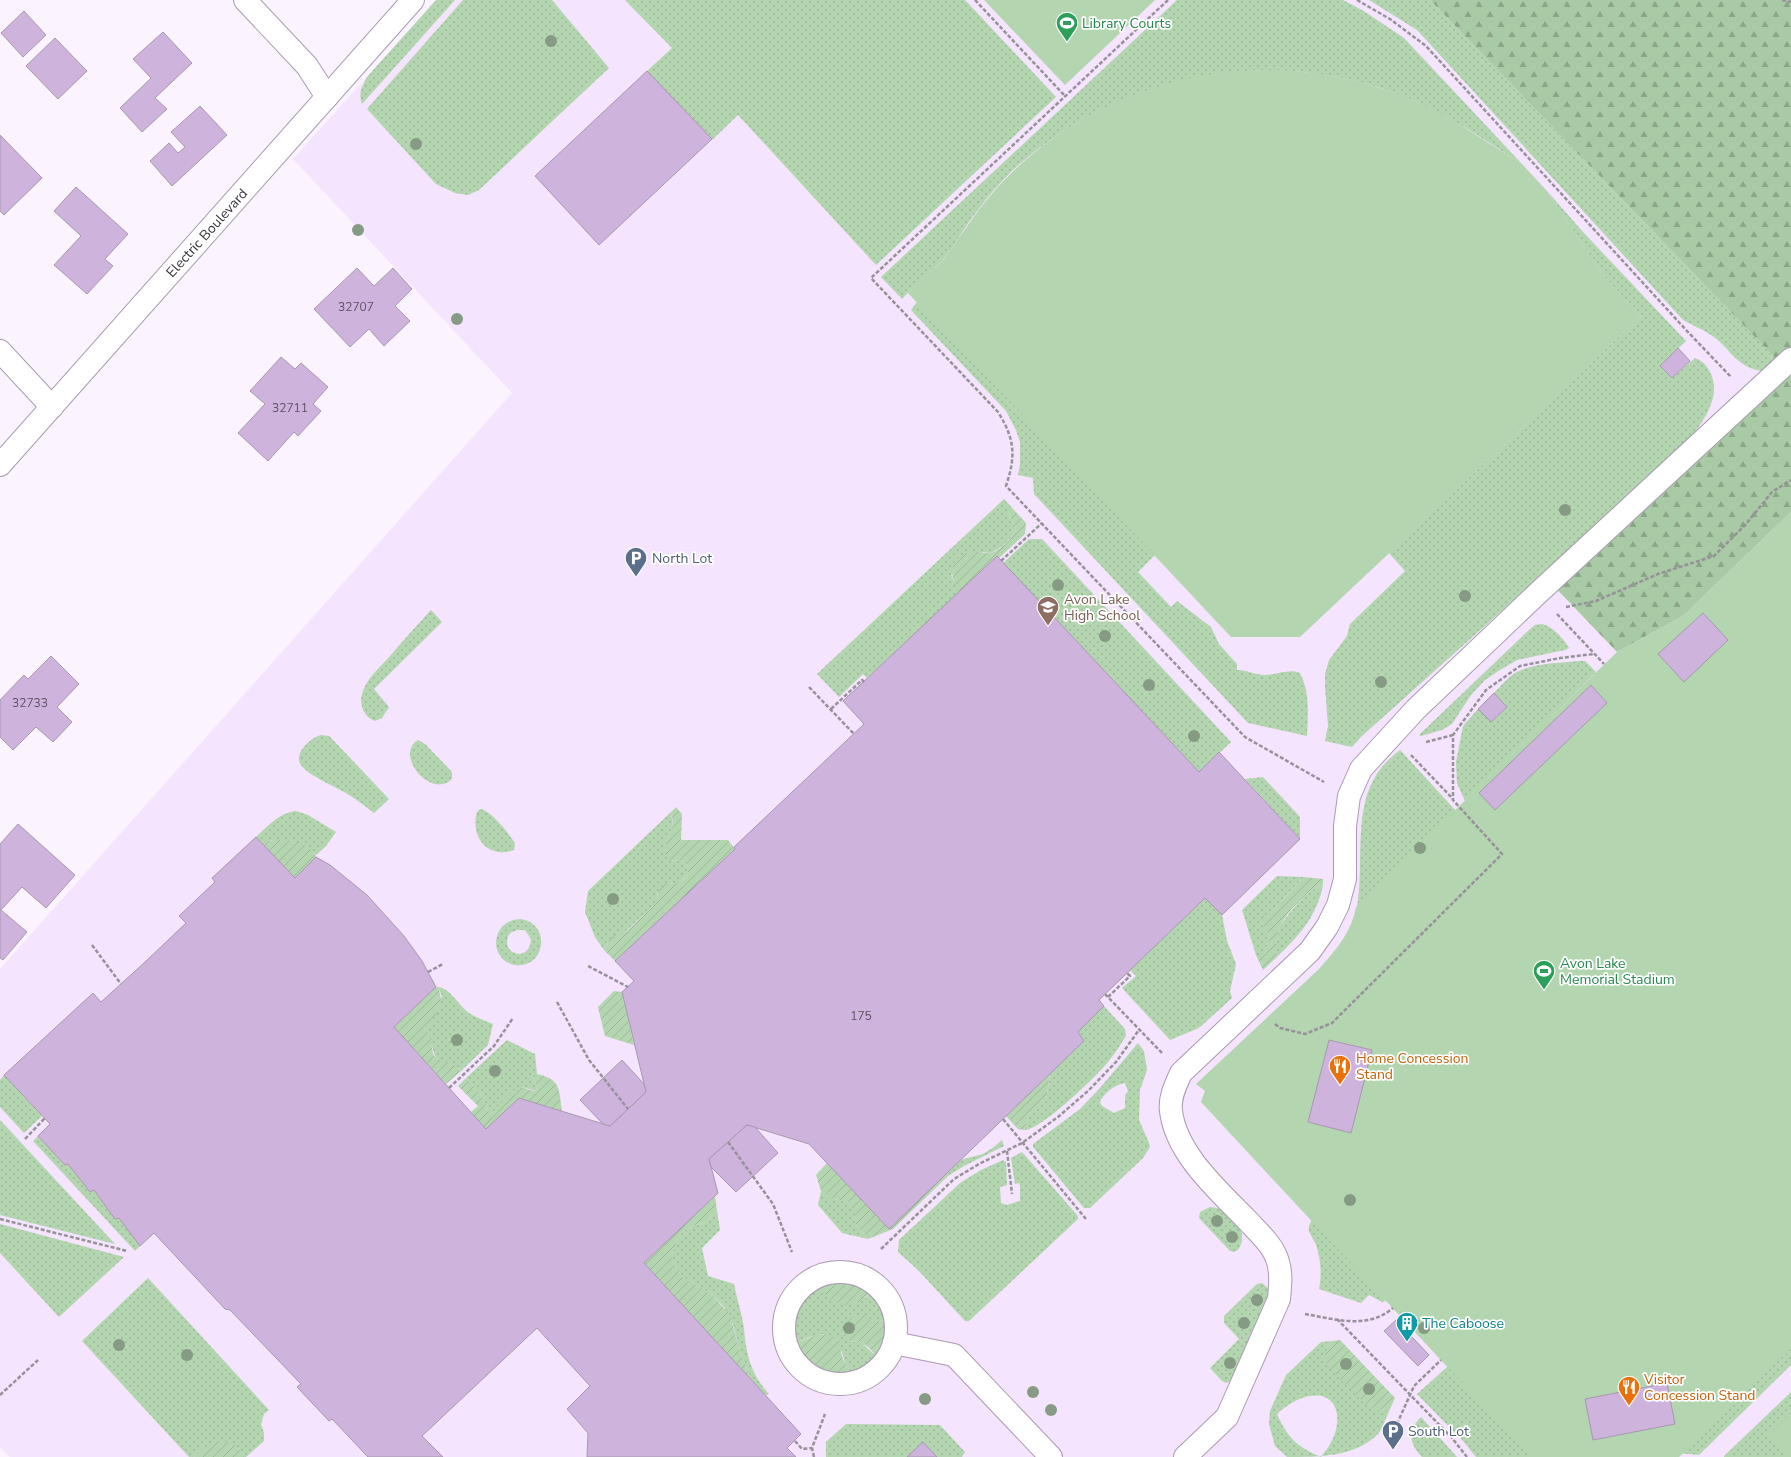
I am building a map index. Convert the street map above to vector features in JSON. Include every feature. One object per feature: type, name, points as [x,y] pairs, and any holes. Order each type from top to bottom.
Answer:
[{"type":"street","points":[[245,0],[307,66],[328,97]]},
{"type":"street","name":"Electric Boulevard","points":[[0,465],[413,0]]},
{"type":"street","points":[[0,351],[52,407]]},
{"type":"street","points":[[1185,1457],[1227,1417],[1279,1299],[1281,1280],[1278,1261],[1265,1238],[1203,1173],[1177,1136],[1170,1110],[1173,1089],[1181,1073],[1310,951],[1327,927],[1338,905],[1345,879],[1345,826],[1349,796],[1361,769],[1399,741],[1416,709],[1537,594],[1791,359]]},
{"type":"street","points":[[835,1272],[857,1274],[876,1284],[890,1301],[896,1322],[894,1343],[888,1358],[871,1375],[848,1384],[824,1382],[803,1370],[789,1351],[784,1335],[787,1311],[798,1292],[814,1278],[835,1272]]},
{"type":"street","points":[[894,1343],[954,1355],[1051,1457]]},
{"type":"path","points":[[975,0],[1065,96]]},
{"type":"path","points":[[1168,0],[871,278],[998,412],[1008,427],[1013,447],[1013,460],[1006,486],[1245,737],[1349,796]]},
{"type":"path","points":[[1357,0],[1390,18],[1426,46],[1682,325],[1750,396]]},
{"type":"path","points":[[1782,0],[1791,2]]},
{"type":"path","points":[[1552,610],[1596,601],[1658,574],[1714,556],[1746,524],[1772,492],[1791,480]]},
{"type":"path","points":[[1001,561],[1042,523]]},
{"type":"path","points":[[1537,594],[1604,664]]},
{"type":"path","points":[[1453,800],[1453,735],[1486,690],[1520,666],[1560,658],[1594,654]]},
{"type":"path","points":[[831,709],[862,680],[864,682]]},
{"type":"path","points":[[809,687],[854,734]]},
{"type":"path","points":[[1399,741],[1453,735]]},
{"type":"path","points":[[1254,1004],[1280,1028],[1305,1034],[1332,1023],[1502,854],[1399,741]]},
{"type":"path","points":[[92,944],[122,984]]},
{"type":"path","points":[[428,972],[443,964]]},
{"type":"path","points":[[588,966],[628,987]]},
{"type":"path","points":[[1108,997],[1130,976],[1127,973]]},
{"type":"path","points":[[1105,994],[1164,1055]]},
{"type":"path","points":[[557,1002],[589,1060],[628,1109]]},
{"type":"path","points":[[449,1088],[494,1046],[513,1018]]},
{"type":"path","points":[[881,1249],[954,1179],[979,1164],[1022,1143],[1058,1117],[1088,1092],[1116,1062],[1140,1030]]},
{"type":"path","points":[[25,1138],[45,1118]]},
{"type":"path","points":[[1003,1119],[1086,1219]]},
{"type":"path","points":[[728,1142],[773,1204],[792,1252]]},
{"type":"path","points":[[1007,1151],[1012,1194]]},
{"type":"path","points":[[0,1219],[127,1251]]},
{"type":"path","points":[[1305,1314],[1365,1322],[1386,1314],[1393,1308]]},
{"type":"path","points":[[1337,1319],[1452,1438],[1467,1457]]},
{"type":"path","points":[[0,1395],[38,1360]]},
{"type":"path","points":[[1392,1435],[1414,1386],[1440,1360]]},
{"type":"path","points":[[814,1457],[812,1448],[825,1414]]},
{"type":"path","points":[[795,1441],[802,1449],[812,1448]]},
{"type":"shaded area","name":"Avon Lake High School","points":[[436,0],[1389,0],[1459,72],[1535,0],[1791,0],[1791,1457],[10,1457],[0,1447],[0,969],[512,393],[293,159]]},
{"type":"green space","points":[[436,0],[455,0],[362,104],[362,87],[367,77]]},
{"type":"green space","points":[[463,0],[552,0],[609,68],[479,190],[468,195],[455,193],[436,184],[367,109]]},
{"type":"green space","points":[[625,0],[965,0],[1056,97],[876,265],[738,115],[712,140],[647,71],[672,48]]},
{"type":"green space","name":"Library Courts","points":[[984,0],[1155,0],[1065,85]]},
{"type":"green space","points":[[1177,0],[1343,0],[1362,10],[1404,38],[1522,164],[1492,144],[1431,108],[1398,94],[1349,79],[1300,72],[1250,71],[1201,77],[1153,89],[1107,107],[1063,132],[1022,162],[987,198],[941,262],[902,299],[881,277]]},
{"type":"green space","points":[[1369,0],[1430,0],[1778,361],[1761,371],[1752,369],[1739,361],[1711,335],[1683,320],[1417,30]]},
{"type":"green space","points":[[1430,0],[1791,0],[1791,349],[1778,361]]},
{"type":"green space","points":[[1282,70],[1322,74],[1361,82],[1399,94],[1438,111],[1522,164],[1547,191],[1603,275],[1641,316],[1300,637],[1231,637],[908,293],[943,260],[996,189],[1017,168],[1063,131],[1116,103],[1144,91],[1172,82],[1221,73]]},
{"type":"green space","points":[[1547,191],[1583,232],[1686,341],[1660,366],[1672,378],[1695,358],[1706,365],[1714,384],[1710,407],[1696,431],[1671,459],[1362,736],[1352,747],[1325,741],[1328,726],[1325,674],[1329,660],[1347,636],[1350,624],[1405,571],[1389,553],[1641,316],[1603,275]]},
{"type":"green space","points":[[917,302],[1155,555],[1138,572],[1171,607],[1177,601],[1211,627],[1219,644],[1237,664],[1237,670],[1265,675],[1287,671],[1300,673],[1307,696],[1307,736],[1248,723],[1034,494],[1033,478],[1018,475],[1020,464],[1020,442],[1016,430],[1006,411],[911,310]]},
{"type":"green space","points":[[1791,359],[1791,512],[1683,616],[1617,652],[1550,582]]},
{"type":"green space","points":[[1004,499],[1013,509],[1009,514],[1015,528],[1009,539],[1001,547],[992,552],[983,552],[951,575],[959,592],[867,678],[863,674],[839,697],[817,674]]},
{"type":"green space","points":[[1013,509],[1026,523],[1025,534],[999,558],[997,556],[959,592],[955,586],[952,573],[955,562],[964,554],[972,552],[991,553],[998,550],[1005,544],[1012,537],[1015,530],[1015,526],[1009,513]]},
{"type":"green space","name":"Avon Lake Memorial Stadium","points":[[1791,512],[1791,1349],[1679,1457],[1531,1457],[1201,1102],[1205,1091],[1196,1084],[1319,969],[1337,948],[1347,933],[1356,907],[1617,652],[1683,616]]},
{"type":"green space","points":[[1029,539],[1042,539],[1231,742],[1199,772],[1003,563]]},
{"type":"green space","points":[[431,610],[442,622],[374,689],[389,707],[382,718],[375,721],[371,719],[365,714],[361,702],[362,694],[367,683]]},
{"type":"green space","points":[[1542,624],[1550,627],[1557,633],[1569,648],[1517,660],[1485,680],[1471,695],[1452,724],[1442,730],[1421,736],[1419,735],[1530,629],[1535,625]]},
{"type":"green space","points":[[1585,661],[1596,672],[1465,801],[1457,783],[1456,762],[1463,726],[1478,709],[1491,722],[1507,707],[1494,693],[1517,672],[1539,665]]},
{"type":"green space","points":[[321,735],[329,736],[389,799],[374,813],[350,795],[310,773],[301,765],[299,756],[301,751],[312,739]]},
{"type":"green space","points":[[418,740],[425,744],[452,772],[452,779],[443,784],[434,784],[425,780],[418,773],[412,764],[410,755],[412,747]]},
{"type":"green space","points":[[1400,750],[1470,826],[1319,969],[1345,937],[1353,924],[1360,883],[1361,828],[1367,794],[1379,771]]},
{"type":"green space","points":[[1263,777],[1300,817],[1300,839],[1245,779]]},
{"type":"green space","points":[[676,807],[682,814],[681,840],[728,840],[735,849],[615,961],[604,950],[612,935],[626,932],[654,905],[659,890],[663,885],[666,883],[678,883],[688,874],[687,866],[684,862],[678,860],[670,861],[663,853],[673,823],[670,813]]},
{"type":"green space","points":[[480,809],[489,813],[505,829],[515,844],[514,850],[496,852],[483,844],[476,829],[475,821],[477,812]]},
{"type":"green space","points":[[296,811],[308,815],[336,832],[326,846],[316,855],[307,846],[273,840],[261,843],[256,837],[269,824],[279,817]]},
{"type":"green space","points":[[670,813],[673,822],[670,834],[664,846],[670,861],[678,860],[686,863],[688,874],[679,884],[671,883],[657,894],[657,900],[654,905],[625,932],[608,942],[604,950],[595,937],[585,912],[588,891]]},
{"type":"green space","points":[[273,840],[298,842],[309,848],[316,857],[295,878],[261,843]]},
{"type":"green space","points":[[1277,876],[1304,877],[1261,923],[1270,936],[1264,955],[1256,955],[1242,910]]},
{"type":"green space","points":[[1304,877],[1323,879],[1323,884],[1303,897],[1285,918],[1277,935],[1277,957],[1263,970],[1256,955],[1264,955],[1270,936],[1261,923],[1262,917],[1271,912]]},
{"type":"green space","points":[[1323,884],[1317,906],[1312,915],[1300,933],[1277,957],[1276,942],[1280,926],[1304,897],[1316,887]]},
{"type":"green space","points":[[1205,898],[1222,915],[1227,941],[1236,964],[1230,991],[1232,998],[1199,1028],[1170,1040],[1122,988],[1136,976],[1130,970]]},
{"type":"green space","points":[[521,919],[531,923],[537,929],[541,937],[541,945],[538,954],[533,960],[525,964],[515,965],[506,962],[500,956],[497,949],[496,940],[498,933],[503,926],[511,921]],"holes":[[[517,930],[525,930],[531,939],[529,947],[525,952],[520,954],[511,951],[507,940],[510,933]]]},
{"type":"green space","points":[[436,987],[438,987],[441,999],[439,1009],[434,1019],[425,1028],[430,1036],[433,1054],[436,1058],[456,1066],[461,1071],[446,1084],[394,1027]]},
{"type":"green space","points":[[438,987],[446,990],[469,1013],[493,1024],[488,1045],[461,1071],[460,1069],[436,1058],[425,1027],[432,1020],[442,996]]},
{"type":"green space","points":[[614,991],[622,992],[634,1045],[605,1036],[598,1007]]},
{"type":"green space","points":[[1104,1006],[1125,1029],[1126,1036],[1120,1046],[1102,1069],[1068,1102],[1042,1122],[1032,1128],[1024,1130],[1029,1115],[1046,1101],[1050,1073],[1084,1041],[1078,1032]]},
{"type":"green space","points":[[507,1040],[535,1054],[537,1074],[532,1075],[537,1087],[536,1091],[522,1087],[492,1113],[489,1112],[480,1093],[466,1078]]},
{"type":"green space","points":[[1138,1043],[1144,1051],[1147,1070],[1140,1090],[1139,1120],[1150,1147],[1143,1158],[1090,1208],[1084,1208],[1033,1147],[1033,1144],[1080,1109]],"holes":[[[1125,1083],[1128,1091],[1125,1096],[1125,1108],[1114,1113],[1102,1106],[1100,1102],[1107,1093],[1117,1086]]]},
{"type":"green space","points":[[1050,1073],[1046,1101],[1029,1115],[1024,1130],[1018,1129],[1006,1116]]},
{"type":"green space","points":[[537,1074],[545,1076],[555,1082],[559,1091],[562,1111],[519,1098],[486,1129],[471,1112],[478,1106],[458,1086],[466,1078],[480,1093],[489,1112],[492,1113],[514,1090],[518,1088],[521,1087],[536,1091],[537,1087],[532,1075]]},
{"type":"green space","points":[[4,1075],[42,1116],[24,1133],[0,1107],[0,1080]]},
{"type":"green space","points":[[0,1120],[115,1244],[0,1215]]},
{"type":"green space","points":[[38,1136],[65,1165],[68,1164],[90,1192],[94,1190],[115,1219],[119,1218],[140,1246],[135,1251],[33,1141]]},
{"type":"green space","points":[[1002,1140],[1004,1146],[964,1166],[948,1176],[948,1172],[960,1160],[983,1154]]},
{"type":"green space","points":[[1022,1152],[1078,1216],[1078,1219],[969,1321],[965,1321],[918,1270],[898,1252],[899,1240],[960,1183],[981,1170],[1003,1160],[1006,1162],[1007,1185],[1000,1187],[1001,1203],[1007,1205],[1020,1201],[1020,1186],[1019,1183],[1015,1184],[1011,1158]]},
{"type":"green space","points":[[827,1163],[889,1229],[948,1172],[948,1176],[893,1229],[868,1239],[855,1224],[854,1213],[848,1202],[829,1198],[821,1191],[816,1175]]},
{"type":"green space","points":[[821,1191],[829,1198],[848,1202],[854,1212],[855,1224],[868,1239],[842,1233],[818,1205]]},
{"type":"green space","points":[[715,1196],[717,1211],[704,1223],[692,1226],[681,1233],[672,1254],[672,1262],[683,1277],[711,1294],[730,1315],[740,1352],[753,1382],[644,1263]]},
{"type":"green space","points":[[1210,1207],[1225,1211],[1240,1228],[1242,1235],[1238,1250],[1234,1252],[1230,1251],[1199,1218],[1200,1212]]},
{"type":"green space","points":[[717,1211],[720,1230],[702,1248],[708,1276],[734,1284],[750,1364],[763,1387],[769,1394],[765,1396],[753,1382],[740,1352],[733,1324],[724,1307],[711,1294],[683,1277],[672,1262],[672,1254],[681,1233],[692,1226],[704,1223]]},
{"type":"green space","points":[[1313,1219],[1386,1301],[1382,1302],[1369,1295],[1361,1303],[1319,1289],[1321,1268],[1316,1246],[1309,1229]]},
{"type":"green space","points":[[0,1224],[124,1257],[59,1317],[0,1253]]},
{"type":"green space","points":[[1791,1276],[1791,1365],[1699,1455],[1678,1453],[1674,1457],[1476,1457],[1464,1442],[1417,1394],[1447,1367]]},
{"type":"green space","points":[[148,1278],[269,1410],[264,1414],[261,1424],[264,1433],[264,1441],[246,1457],[244,1457],[238,1448],[197,1454],[194,1457],[189,1457],[82,1341]]},
{"type":"green space","points":[[829,1282],[852,1285],[870,1293],[857,1303],[843,1305],[830,1299],[820,1286]]},
{"type":"green space","points":[[1262,1283],[1269,1289],[1268,1294],[1231,1381],[1226,1383],[1222,1381],[1210,1368],[1239,1339],[1224,1323],[1224,1316],[1257,1284]]},
{"type":"green space","points":[[820,1286],[830,1298],[866,1298],[870,1293],[882,1306],[886,1317],[884,1320],[874,1322],[867,1317],[850,1341],[862,1343],[877,1357],[865,1369],[851,1373],[845,1363],[842,1352],[823,1334],[795,1343],[793,1326],[797,1310],[801,1302],[813,1290]]},
{"type":"green space","points":[[863,1314],[874,1322],[884,1320],[886,1317],[885,1337],[877,1357],[866,1345],[848,1340],[842,1333],[842,1329],[847,1322]]},
{"type":"green space","points":[[817,1335],[830,1335],[834,1337],[840,1347],[843,1359],[851,1373],[826,1370],[810,1363],[804,1358],[795,1343]]},
{"type":"green space","points":[[1340,1340],[1395,1398],[1390,1409],[1378,1410],[1365,1404],[1328,1367],[1325,1356],[1327,1348],[1332,1341]]},
{"type":"green space","points":[[1332,1341],[1327,1348],[1378,1410],[1390,1409],[1380,1432],[1369,1442],[1348,1451],[1322,1456],[1329,1446],[1336,1431],[1336,1410],[1329,1399],[1322,1396],[1304,1397],[1288,1405],[1277,1414],[1289,1435],[1299,1445],[1319,1456],[1287,1457],[1275,1446],[1269,1424],[1270,1411],[1286,1375],[1321,1342]]},
{"type":"green space","points":[[1791,1392],[1791,1457],[1724,1457],[1724,1456]]},
{"type":"green space","points":[[1791,1413],[1791,1457],[1788,1457],[1767,1436]]},
{"type":"green space","points":[[1421,1417],[1457,1457],[1422,1457],[1414,1447],[1411,1437],[1413,1427]]},
{"type":"green space","points":[[846,1424],[940,1425],[965,1452],[962,1457],[937,1457],[923,1442],[907,1457],[826,1457],[826,1442]]},
{"type":"green space","points":[[218,1441],[233,1444],[244,1457],[194,1457],[203,1448]]},
{"type":"building","points":[[24,11],[46,35],[23,57],[1,33]]},
{"type":"building","points":[[163,32],[192,63],[155,98],[167,109],[142,132],[120,108],[151,78],[133,59]]},
{"type":"building","points":[[55,38],[87,71],[58,99],[26,66]]},
{"type":"building","points":[[647,71],[712,139],[599,245],[535,176]]},
{"type":"building","points":[[200,106],[227,135],[172,186],[150,161],[169,143],[178,153],[185,147],[171,132]]},
{"type":"building","points":[[0,135],[42,178],[4,215],[0,211]]},
{"type":"building","points":[[76,187],[128,234],[105,259],[113,266],[87,294],[54,265],[81,236],[54,211]]},
{"type":"building","points":[[357,268],[374,286],[393,268],[412,289],[395,306],[410,321],[384,346],[369,329],[350,347],[314,309]]},
{"type":"building","points":[[1678,348],[1690,361],[1672,378],[1660,366]]},
{"type":"building","points":[[281,357],[295,369],[301,363],[328,387],[313,404],[321,411],[298,436],[294,432],[268,461],[238,433],[265,404],[250,391]]},
{"type":"building","name":"Avon Lake High School","points":[[997,556],[1199,772],[1219,752],[1300,839],[1222,915],[1205,898],[1099,1000],[1104,1006],[1078,1032],[1084,1041],[889,1229],[809,1144],[747,1125],[709,1159],[718,1193],[644,1263],[801,1434],[787,1448],[796,1457],[587,1457],[588,1433],[567,1409],[590,1386],[537,1328],[422,1436],[443,1457],[368,1457],[332,1419],[329,1421],[297,1387],[301,1384],[230,1310],[225,1309],[154,1233],[140,1246],[119,1218],[115,1219],[94,1190],[90,1192],[68,1164],[65,1165],[38,1136],[50,1124],[4,1075],[93,993],[101,1002],[144,963],[186,923],[179,916],[215,882],[212,878],[256,837],[295,878],[316,857],[330,865],[367,895],[404,936],[422,961],[436,987],[394,1027],[486,1129],[519,1098],[610,1126],[646,1092],[622,992],[634,981],[615,961],[735,849],[734,847],[864,724],[843,701]]},
{"type":"building","points":[[1703,613],[1728,640],[1684,682],[1658,654]]},
{"type":"building","points":[[51,656],[79,684],[57,707],[72,722],[53,742],[36,727],[13,750],[0,737],[0,700],[24,675],[28,679]]},
{"type":"building","points":[[1591,685],[1607,703],[1495,810],[1479,793]]},
{"type":"building","points":[[1494,693],[1507,707],[1491,722],[1478,709]]},
{"type":"building","points":[[18,824],[75,875],[46,908],[22,887],[1,910],[27,932],[3,960],[0,958],[0,844]]},
{"type":"building","name":"Home Concession Stand","points":[[1329,1040],[1372,1050],[1351,1133],[1308,1122]]},
{"type":"building","points":[[622,1060],[644,1084],[646,1092],[610,1126],[603,1124],[580,1100]]},
{"type":"building","points":[[747,1125],[755,1127],[778,1153],[736,1192],[711,1167],[709,1159]]},
{"type":"building","name":"The Caboose","points":[[1396,1320],[1429,1355],[1418,1366],[1384,1331]]},
{"type":"building","name":"Visitor Concession Stand","points":[[1667,1383],[1675,1424],[1593,1440],[1585,1399]]},
{"type":"building","points":[[923,1442],[937,1457],[907,1457]]},
{"type":"place","name":"Library Courts","points":[[1067,42]]},
{"type":"place","name":"North Lot","points":[[636,578]]},
{"type":"place","name":"Avon Lake High School","points":[[1048,626]]},
{"type":"place","name":"Avon Lake Memorial Stadium","points":[[1544,990]]},
{"type":"place","name":"Home Concession Stand","points":[[1340,1086]]},
{"type":"place","name":"The Caboose","points":[[1407,1342]]},
{"type":"place","name":"Visitor Concession Stand","points":[[1629,1406]]},
{"type":"place","name":"South Lot","points":[[1393,1450]]}]
